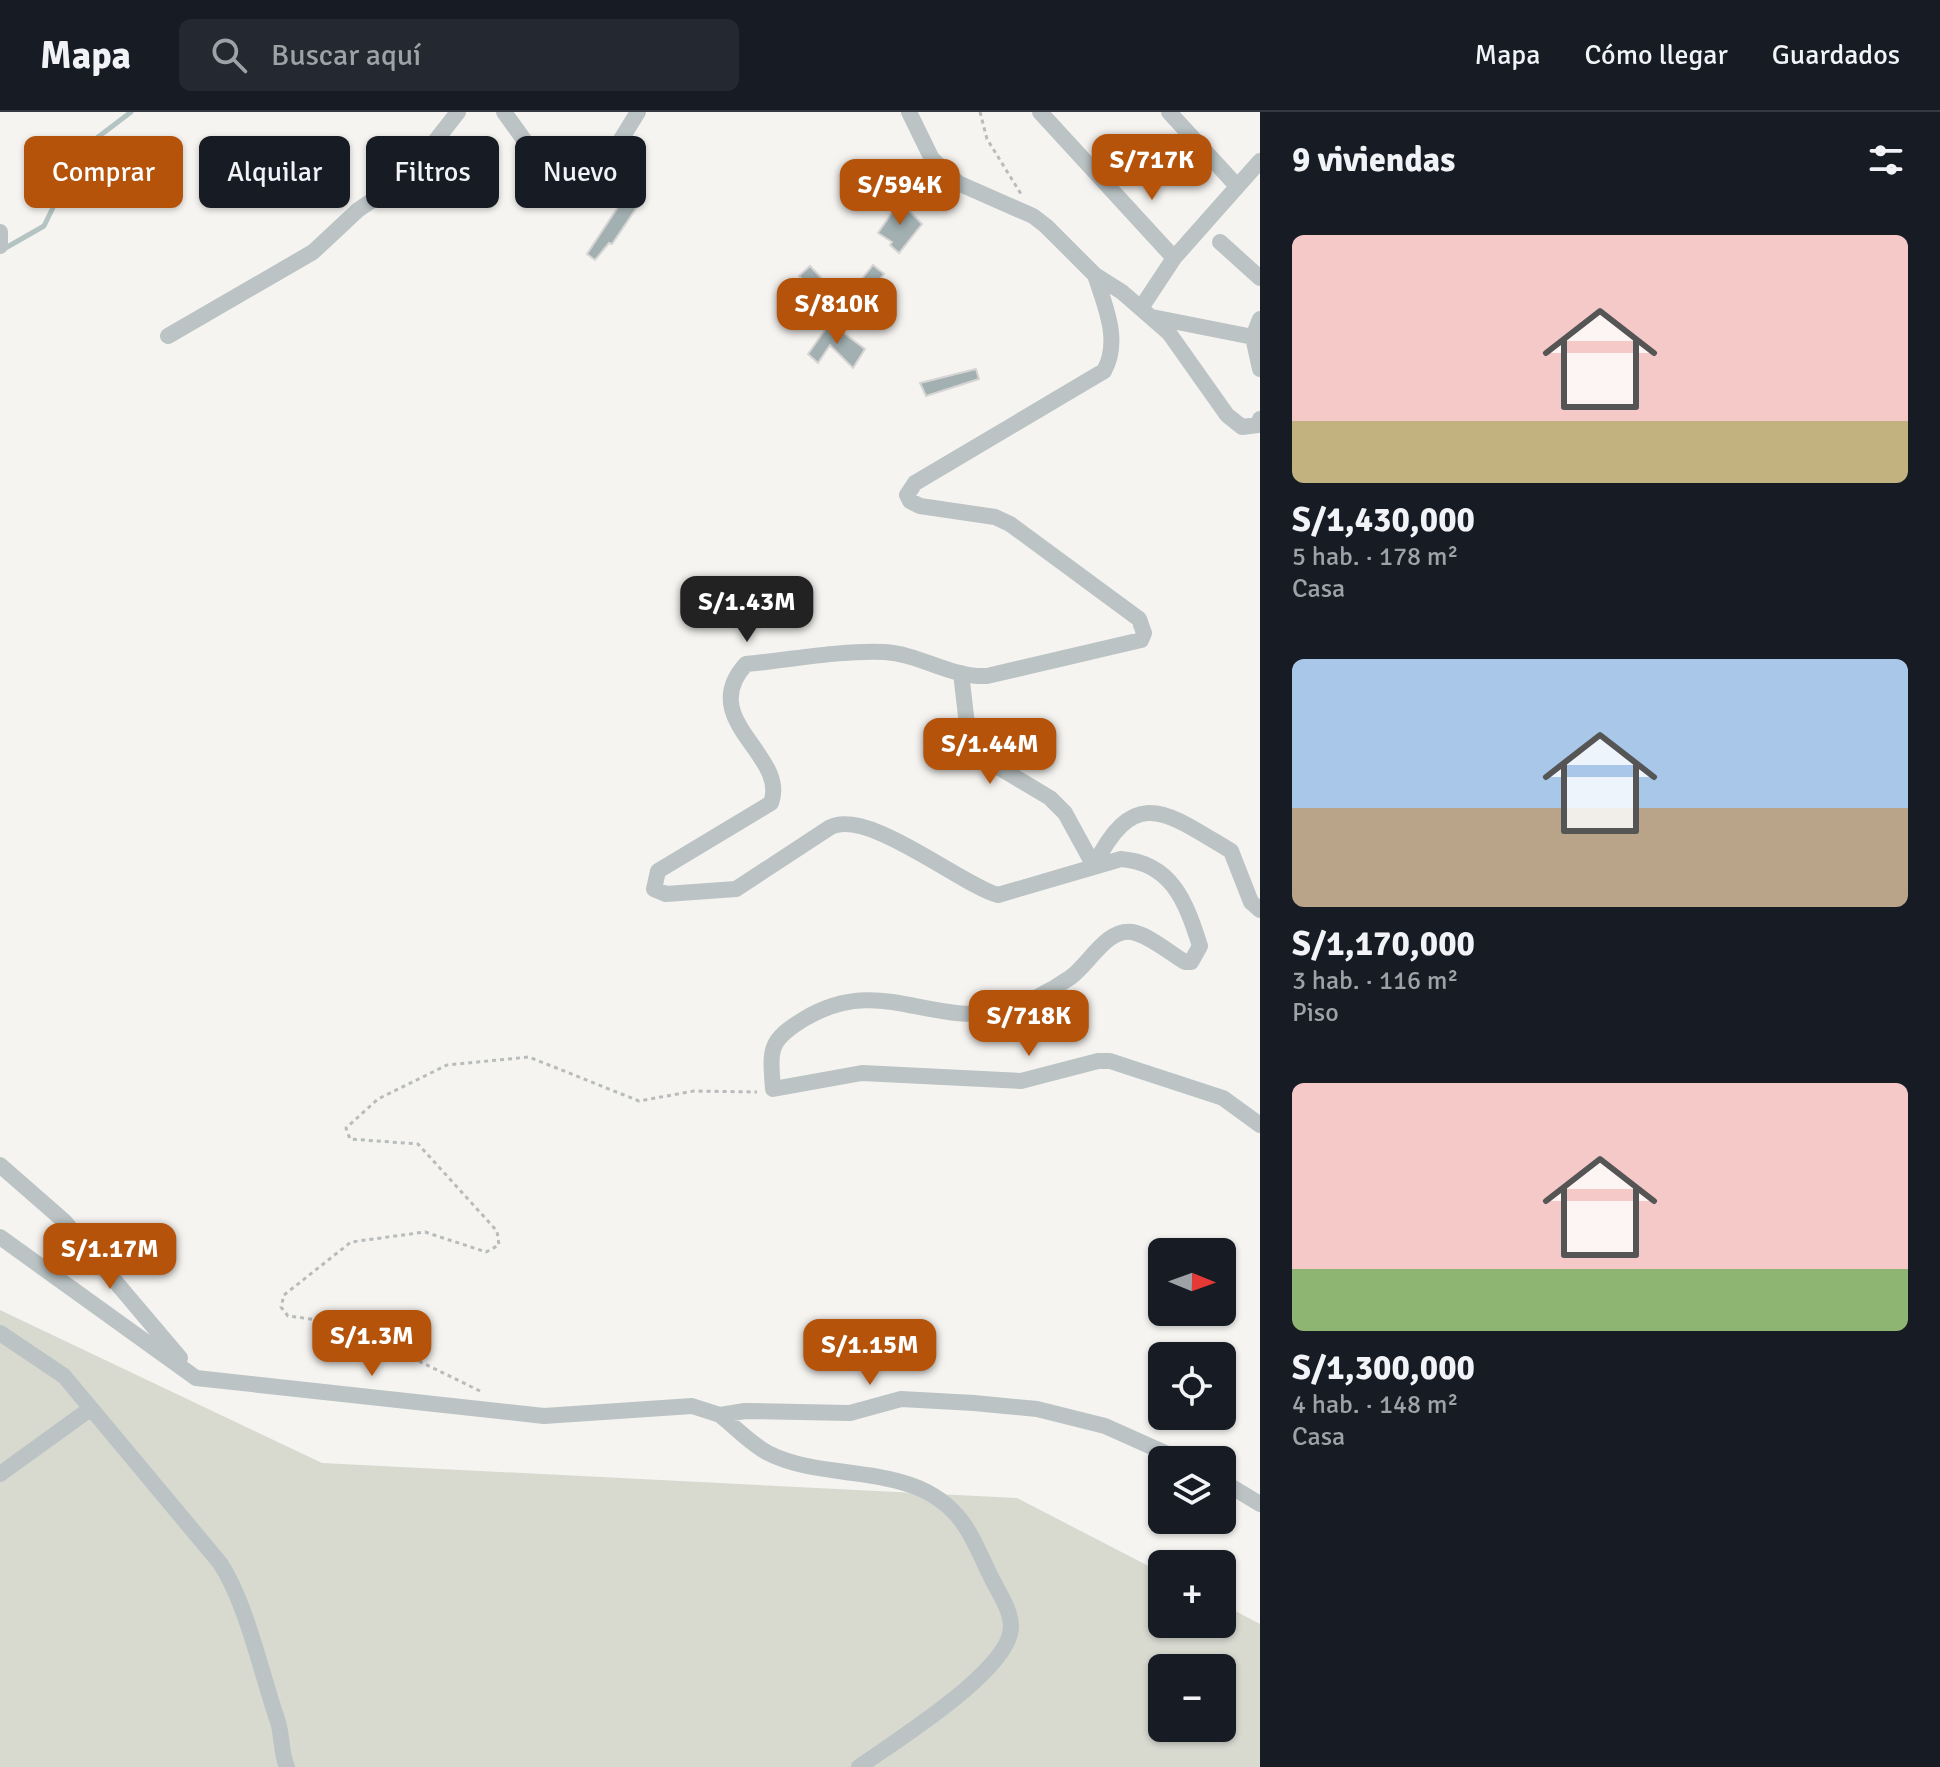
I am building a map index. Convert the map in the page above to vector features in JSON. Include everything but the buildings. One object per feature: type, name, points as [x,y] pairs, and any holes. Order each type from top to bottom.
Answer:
[{"type":"street","points":[[168,336],[313,252],[358,210],[408,176],[458,112]]},
{"type":"street","points":[[504,112],[545,169],[581,174],[604,164],[638,112]]},
{"type":"street","points":[[909,112],[932,159],[958,183],[1033,216],[1095,275],[1146,312],[1187,356],[1227,415],[1242,427],[1258,425],[1260,419]]},
{"type":"street","points":[[1040,112],[1174,258]]},
{"type":"street","points":[[1169,112],[1236,185]]},
{"type":"street","points":[[1146,312],[1174,258],[1260,161]]},
{"type":"street","points":[[0,232],[0,246]]},
{"type":"street","points":[[1220,242],[1260,278]]},
{"type":"street","points":[[1095,275],[1112,336],[1112,357],[1104,371],[915,483],[908,489],[907,499],[920,506],[995,517],[1010,524],[1139,619],[1144,633],[1134,644],[987,676],[961,673],[930,661],[882,652],[746,664],[735,676],[732,710],[774,782],[771,803],[658,871],[654,889],[666,894],[736,889],[829,828],[843,824],[899,840],[998,895],[1121,859],[1142,861],[1159,869],[1173,885],[1196,931],[1200,946],[1196,960],[1185,962],[1136,932],[1124,932],[1112,937],[1070,978],[1011,1008],[977,1013],[862,999],[843,1000],[824,1007],[776,1040],[771,1056],[773,1089],[862,1073],[1021,1081],[1098,1061],[1110,1061],[1223,1098],[1260,1125]]},
{"type":"street","points":[[1146,312],[1257,335]]},
{"type":"street","points":[[1260,319],[1257,335],[1260,369]]},
{"type":"street","points":[[961,673],[970,750],[1050,798],[1065,813],[1094,866]]},
{"type":"street","points":[[1094,866],[1109,835],[1123,821],[1137,814],[1155,811],[1231,851],[1251,902],[1260,910]]},
{"type":"street","points":[[0,1165],[64,1221],[196,1378]]},
{"type":"street","points":[[0,1237],[196,1378],[544,1416],[692,1406],[720,1415],[766,1452],[798,1464],[896,1479],[934,1498],[963,1523],[1009,1613],[1011,1625],[1006,1650],[986,1673],[859,1767]]},
{"type":"street","points":[[0,1333],[64,1376],[230,1578],[277,1719],[281,1753],[287,1767]]},
{"type":"street","points":[[720,1415],[745,1411],[850,1413],[901,1399],[974,1403],[1037,1409],[1105,1426],[1150,1446]]},
{"type":"street","points":[[0,1474],[90,1409]]},
{"type":"street","points":[[1236,1489],[1260,1504]]},
{"type":"path","points":[[980,112],[987,139],[1033,216]]},
{"type":"path","points":[[496,1412],[481,1392],[341,1323],[288,1316],[281,1307],[284,1295],[351,1242],[425,1232],[486,1252],[499,1245],[497,1231],[418,1144],[350,1139],[346,1128],[378,1099],[447,1065],[529,1057],[639,1101],[694,1091],[745,1094],[773,1089]]},
{"type":"shaded area","points":[[0,1310],[322,1463],[1017,1498],[1148,1566],[1148,1638],[1236,1638],[1236,1611],[1260,1624],[1260,1767],[0,1767]]},
{"type":"waterway","points":[[2,250],[44,226],[81,150],[131,112]]}]
